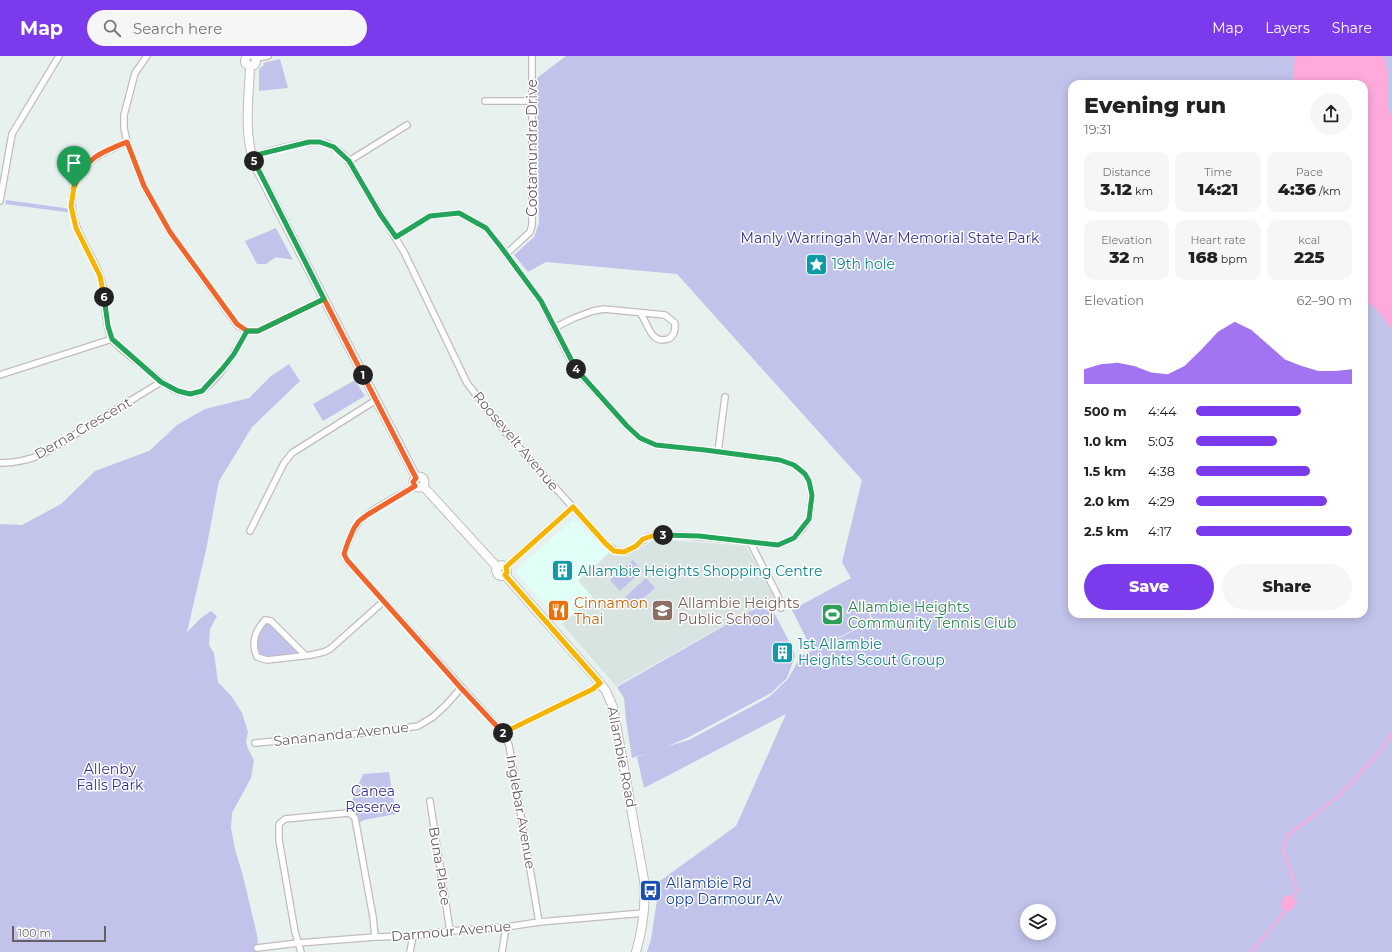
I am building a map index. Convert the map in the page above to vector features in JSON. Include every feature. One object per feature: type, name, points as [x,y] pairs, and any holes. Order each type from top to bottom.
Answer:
[{"type":"main road","points":[[247,56],[245,63],[250,66]]},
{"type":"main road","points":[[250,66],[255,64],[255,57]]},
{"type":"main road","points":[[250,66],[248,131],[252,156],[261,177],[416,478],[413,482],[419,486]]},
{"type":"main road","name":"Allambie Road","points":[[419,486],[497,567],[496,570],[498,575],[501,576],[505,571],[600,683],[610,698],[618,726],[644,880],[644,913],[636,952]]},
{"type":"street","points":[[0,201],[12,134],[59,56]]},
{"type":"street","points":[[147,56],[135,73],[124,115],[124,128],[127,142],[144,186],[170,232],[237,324],[247,331],[258,331],[324,299]]},
{"type":"street","points":[[255,57],[268,56]]},
{"type":"street","name":"Cootamundra Drive","points":[[506,254],[530,232],[532,225],[532,56]]},
{"type":"street","points":[[485,101],[533,101]]},
{"type":"street","points":[[349,161],[407,125]]},
{"type":"street","points":[[127,142],[107,150],[88,163],[80,174],[74,187],[71,206],[76,228],[100,276],[108,326],[112,339],[161,382],[178,391],[190,394],[202,391],[223,368],[234,354],[247,331]]},
{"type":"street","name":"Roosevelt Avenue","points":[[252,156],[302,144],[320,142],[334,147],[349,161],[380,214],[396,237],[467,383],[505,432],[614,551],[624,552],[636,546],[643,539],[662,535],[699,536],[778,545],[794,538],[809,519],[812,495],[809,481],[805,474],[794,465],[780,460],[656,445],[640,438],[627,426],[578,372],[541,301],[486,228],[459,213],[430,216],[396,237]]},
{"type":"street","points":[[554,328],[574,318],[593,311],[604,309],[665,315],[675,322],[675,331],[671,337],[666,340],[659,340],[653,337],[645,318],[640,313]]},
{"type":"street","points":[[0,375],[112,339]]},
{"type":"street","name":"Derna Crescent","points":[[0,463],[26,461],[43,454],[161,382]]},
{"type":"street","points":[[718,452],[724,397]]},
{"type":"street","points":[[250,530],[284,463],[292,452],[376,400]]},
{"type":"street","name":"Inglebar Avenue","points":[[419,486],[359,521],[354,528],[344,554],[347,560],[502,733],[509,745],[539,922]]},
{"type":"street","points":[[505,571],[573,507]]},
{"type":"street","points":[[750,542],[778,596],[781,608]]},
{"type":"street","points":[[306,655],[271,621],[265,620],[260,625],[253,643],[257,657],[267,660],[318,654],[330,648],[384,601]]},
{"type":"street","points":[[502,733],[593,689],[600,683]]},
{"type":"street","name":"Sanananda Avenue","points":[[255,743],[386,731],[418,726],[433,717],[461,688]]},
{"type":"street","name":"Buna Place","points":[[430,801],[450,931]]},
{"type":"street","points":[[301,952],[295,932],[279,840],[279,824],[285,819],[348,813],[355,818],[373,917],[375,937]]},
{"type":"street","name":"Darmour Avenue","points":[[257,948],[375,937],[413,936],[450,931],[506,927],[539,922],[644,913]]},
{"type":"street","points":[[502,952],[506,927]]},
{"type":"street","points":[[410,952],[413,936]]},
{"type":"shaded area","points":[[1295,56],[1384,56],[1387,72],[1387,108],[1392,117],[1392,330],[1380,313],[1368,302],[1368,80],[1293,80]]},
{"type":"shaded area","points":[[576,517],[609,553],[578,580],[593,597],[562,624],[515,571]]},
{"type":"shaded area","name":"Allambie Heights Public School","points":[[655,539],[746,546],[774,597],[616,686],[562,624],[593,597],[578,581],[609,553],[629,556]]},
{"type":"shaded area","points":[[1289,895],[1297,902],[1291,911],[1285,911],[1281,907],[1283,898]]},
{"type":"green space","name":"Manly Warringah War Memorial State Park","points":[[566,56],[1392,56],[1392,952],[647,952],[651,939],[660,881],[736,826],[786,714],[644,788],[637,757],[648,753],[632,758],[624,698],[617,687],[768,601],[794,651],[795,656],[787,678],[771,693],[689,737],[668,746],[689,740],[769,697],[788,679],[801,656],[874,621],[863,601],[872,621],[812,650],[792,610],[851,578],[842,562],[862,480],[677,274],[546,262],[528,272],[514,255],[534,237],[539,223],[537,78]]},
{"type":"green space","points":[[280,59],[288,88],[259,91],[259,69],[264,65],[263,63]]},
{"type":"green space","points":[[6,200],[72,209],[73,213],[5,204]]},
{"type":"green space","points":[[276,228],[293,260],[276,257],[266,264],[257,264],[245,241]]},
{"type":"green space","name":"Allenby Falls Park","points":[[289,364],[300,381],[252,427],[219,481],[206,550],[187,632],[201,618],[211,611],[217,616],[210,629],[209,645],[214,653],[218,682],[232,697],[242,713],[248,732],[246,742],[254,760],[251,778],[232,813],[231,828],[257,935],[258,945],[254,948],[254,951],[257,952],[0,952],[0,524],[22,525],[61,504],[95,471],[149,451],[177,425],[205,409],[249,398],[271,376]]},
{"type":"green space","points":[[355,380],[365,396],[323,421],[313,404]]},
{"type":"green space","points":[[633,560],[642,571],[620,591],[610,580]]},
{"type":"green space","points":[[646,578],[655,588],[634,607],[625,597]]},
{"type":"green space","points":[[266,623],[271,624],[297,652],[296,654],[264,657],[260,656],[257,643],[261,630]]},
{"type":"green space","name":"Canea Reserve","points":[[389,772],[396,814],[364,820],[359,823],[355,814],[348,811],[363,774]]},
{"type":"waterway","points":[[1292,899],[1297,891],[1283,849],[1287,836],[1341,794],[1381,750],[1392,733]]},
{"type":"waterway","points":[[1251,952],[1286,910]]},
{"type":"place","name":"19th hole","points":[[817,264]]},
{"type":"place","name":"Allambie Heights Shopping Centre","points":[[562,571]]},
{"type":"place","name":"Cinnamon Thai","points":[[559,611]]},
{"type":"place","name":"Allambie Heights Public School","points":[[663,611]]},
{"type":"place","name":"Allambie Heights Community Tennis Club","points":[[832,615]]},
{"type":"place","name":"1st Allambie Heights Scout Group","points":[[783,652]]},
{"type":"place","name":"Allambie Rd opp Darmour Av","points":[[650,891]]},
{"type":"route","points":[[74,187],[71,206],[76,228],[100,276],[108,326],[112,339],[120,348],[161,382],[178,391],[190,394],[202,391],[211,382],[234,354],[247,331],[258,331],[317,303],[324,299],[261,177],[252,156],[309,142],[325,143],[334,147],[349,161],[380,214],[396,237],[430,216],[459,213],[486,228],[541,301],[578,372],[627,426],[640,438],[656,445],[780,460],[794,465],[805,474],[809,481],[812,495],[809,519],[794,538],[778,545],[699,536],[662,535],[643,539],[636,546],[624,552],[614,551],[606,544],[573,507],[506,567],[507,572],[505,575],[600,683],[593,689],[502,733],[370,587],[347,560],[344,554],[354,528],[359,521],[415,486],[413,482],[416,478],[324,299],[258,331],[247,331],[237,324],[170,232],[144,186],[127,142],[107,150],[88,163],[80,174],[74,187]]}]
